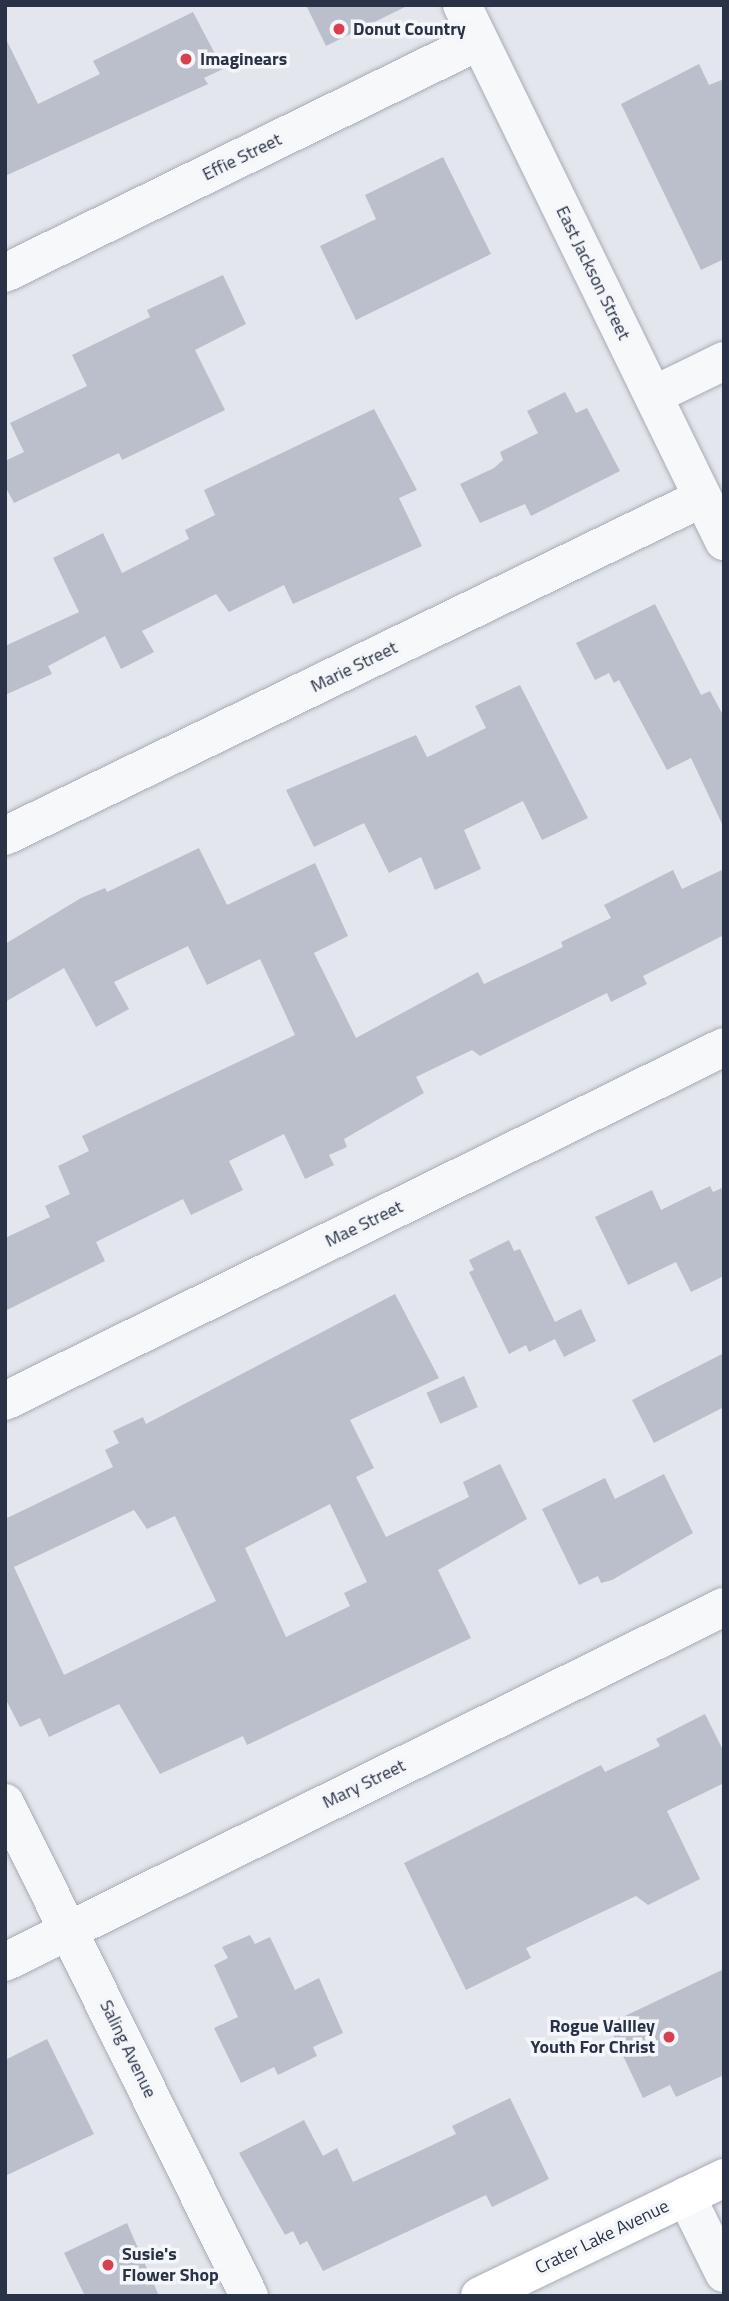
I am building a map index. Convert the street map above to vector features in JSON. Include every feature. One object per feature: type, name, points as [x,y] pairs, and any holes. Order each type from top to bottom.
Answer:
[{"type":"main road","name":"Crater Lake Avenue","points":[[480,2296],[724,2178]]},
{"type":"street","name":"East Jackson Street","points":[[462,5],[724,541]]},
{"type":"street","name":"Effie Street","points":[[5,273],[479,41]]},
{"type":"street","points":[[654,395],[724,361]]},
{"type":"street","name":"Marie Street","points":[[5,836],[702,498]]},
{"type":"street","name":"Mae Street","points":[[5,1401],[724,1046]]},
{"type":"street","name":"Mary Street","points":[[5,1962],[724,1607]]},
{"type":"street","name":"Saling Avenue","points":[[5,1803],[248,2296]]},
{"type":"street","points":[[686,2196],[724,2273]]},
{"type":"building","name":"Donut Country","points":[[306,5],[409,5],[326,46]]},
{"type":"building","points":[[193,12],[223,69],[204,78],[208,84],[5,176],[5,37],[38,104],[100,74],[93,61]]},
{"type":"building","points":[[699,64],[709,85],[724,79],[724,259],[701,270],[621,104]]},
{"type":"building","points":[[443,157],[491,254],[356,320],[320,246],[376,219],[365,195]]},
{"type":"building","points":[[223,275],[246,324],[195,350],[225,410],[122,460],[119,453],[14,503],[5,486],[5,461],[24,452],[10,423],[87,386],[72,355],[150,317],[147,310]]},
{"type":"building","points":[[565,392],[576,413],[587,408],[620,471],[531,516],[525,504],[480,523],[460,484],[494,468],[503,460],[500,452],[538,433],[527,411]]},
{"type":"building","points":[[374,409],[417,490],[399,498],[422,546],[293,604],[284,585],[229,612],[216,594],[142,631],[154,652],[121,669],[105,636],[48,666],[52,674],[5,695],[5,646],[79,612],[53,558],[103,533],[122,573],[189,539],[185,530],[215,515],[204,490]]},
{"type":"building","points":[[655,604],[701,695],[710,691],[724,717],[724,828],[691,758],[667,770],[619,680],[614,683],[609,673],[595,680],[576,643]]},
{"type":"building","points":[[520,685],[588,818],[542,840],[523,801],[464,830],[481,869],[435,890],[421,857],[389,873],[364,823],[314,847],[286,790],[416,735],[427,757],[432,755],[486,728],[475,706]]},
{"type":"building","points":[[199,848],[227,905],[315,863],[348,936],[314,953],[356,1038],[478,972],[484,984],[563,947],[561,942],[611,918],[604,905],[673,870],[682,889],[724,869],[724,935],[643,976],[647,984],[611,1002],[607,993],[480,1056],[472,1050],[416,1077],[424,1093],[344,1139],[347,1147],[329,1155],[334,1165],[305,1179],[284,1134],[229,1161],[243,1190],[191,1215],[183,1199],[96,1242],[105,1261],[5,1311],[5,1238],[50,1217],[45,1206],[70,1194],[58,1166],[89,1151],[82,1136],[295,1035],[260,959],[207,985],[188,946],[114,982],[129,1009],[96,1027],[64,968],[5,1002],[5,944],[81,898],[105,888],[107,892]]},
{"type":"building","points":[[710,1186],[713,1192],[724,1187],[724,1276],[691,1292],[676,1262],[628,1285],[595,1217],[652,1190],[661,1210]]},
{"type":"building","points":[[509,1240],[514,1251],[520,1249],[555,1322],[581,1309],[596,1341],[564,1357],[555,1339],[529,1352],[526,1345],[509,1354],[469,1272],[474,1270],[469,1260]]},
{"type":"building","points":[[395,1294],[439,1378],[350,1420],[374,1468],[356,1477],[386,1537],[469,1497],[463,1482],[500,1464],[527,1519],[438,1570],[471,1638],[247,1745],[243,1736],[160,1774],[119,1704],[49,1737],[40,1718],[20,1727],[5,1698],[5,1519],[113,1467],[105,1450],[119,1443],[113,1431],[143,1417],[146,1424]],"holes":[[[330,1504],[367,1582],[344,1593],[350,1606],[286,1637],[245,1548]],[[134,1510],[147,1529],[175,1516],[216,1601],[64,1675],[14,1567]]]},
{"type":"building","points":[[724,1353],[724,1407],[654,1443],[632,1400]]},
{"type":"building","points":[[464,1376],[478,1407],[440,1424],[427,1393]]},
{"type":"building","points":[[664,1474],[693,1533],[612,1580],[601,1583],[598,1576],[579,1585],[542,1509],[605,1478],[615,1499]]},
{"type":"building","points":[[705,1714],[724,1752],[724,1783],[667,1811],[700,1879],[648,1905],[636,1896],[526,1948],[531,1958],[466,1990],[404,1863],[601,1765],[605,1772],[660,1746],[656,1739]]},
{"type":"building","points":[[250,1935],[255,1944],[270,1937],[295,1990],[319,1978],[343,2033],[313,2047],[317,2056],[278,2075],[274,2067],[241,2083],[214,2028],[238,2017],[214,1965],[228,1958],[222,1947]]},
{"type":"building","name":"Rogue Vallley Youth For Christ","points":[[724,1969],[724,2075],[676,2097],[670,2085],[643,2098],[608,2024]]},
{"type":"building","points":[[47,2039],[94,2134],[5,2176],[5,2060]]},
{"type":"building","points":[[510,2098],[549,2179],[492,2207],[486,2195],[323,2271],[307,2241],[300,2245],[293,2231],[285,2235],[239,2153],[304,2120],[323,2156],[337,2148],[353,2182],[456,2134],[452,2126]]},
{"type":"building","name":"Susie's Flower Shop","points":[[127,2223],[159,2296],[85,2296],[64,2253]]},
{"type":"place","name":"Donut Country","points":[[339,29]]},
{"type":"place","name":"Imaginears","points":[[186,59]]},
{"type":"place","name":"Rogue Vallley Youth For Christ","points":[[669,2037]]},
{"type":"place","name":"Susie's Flower Shop","points":[[108,2265]]}]
